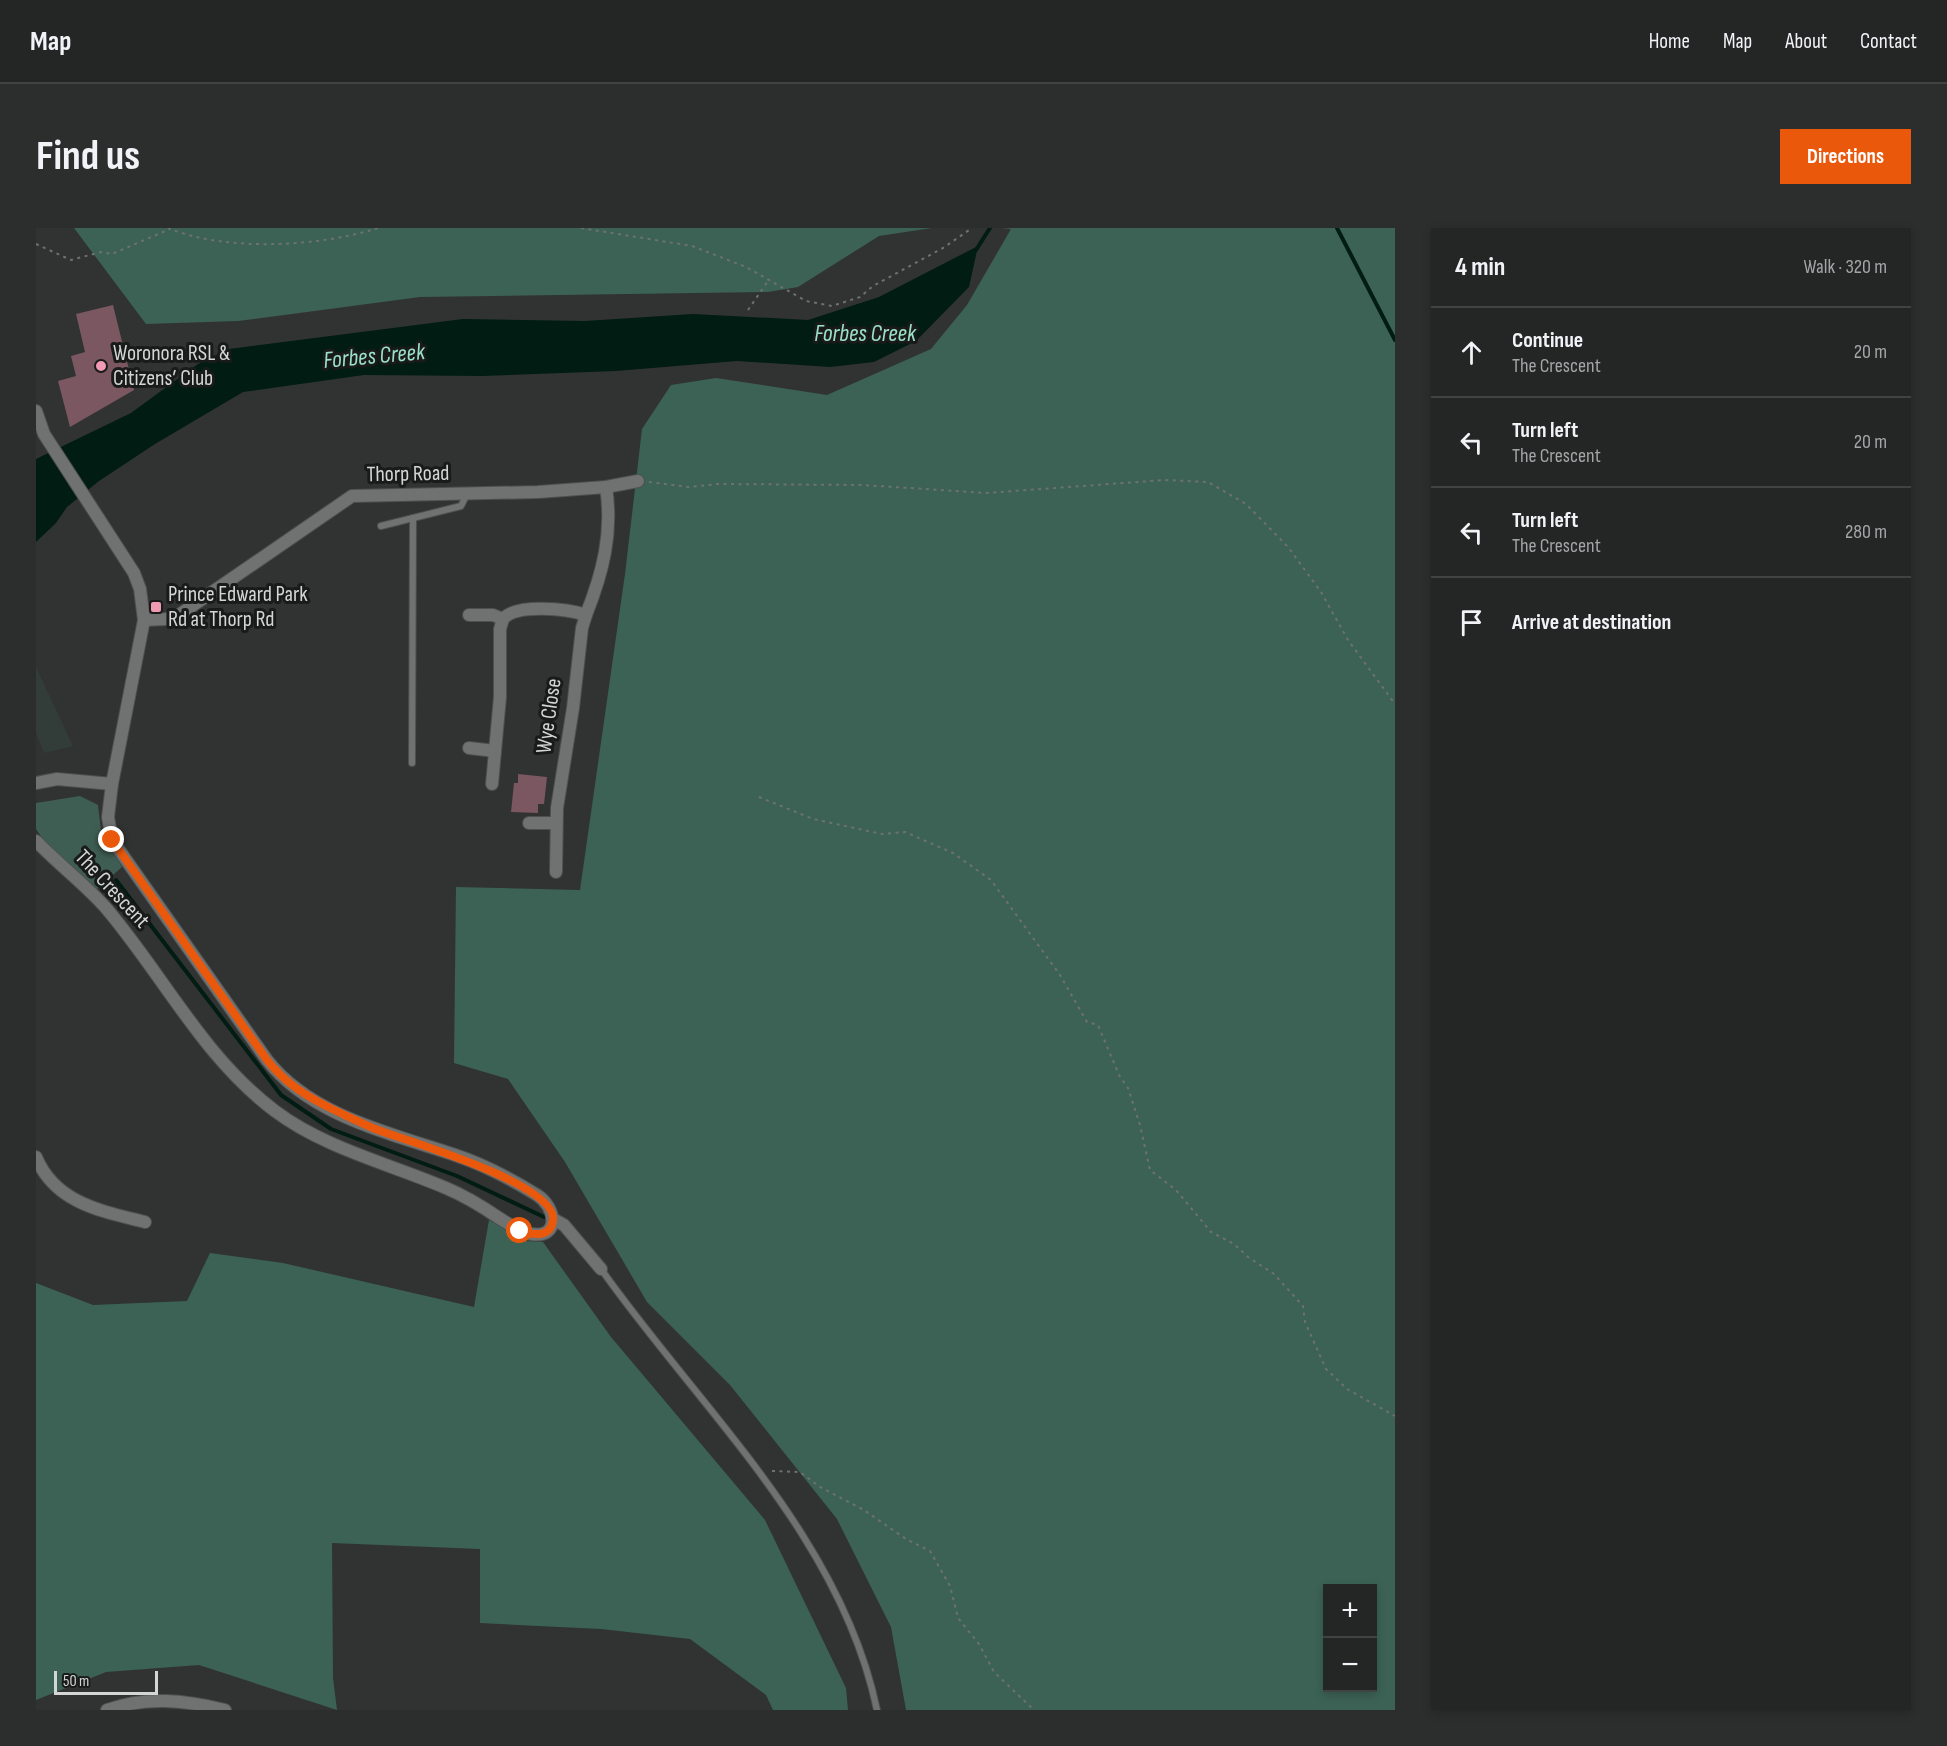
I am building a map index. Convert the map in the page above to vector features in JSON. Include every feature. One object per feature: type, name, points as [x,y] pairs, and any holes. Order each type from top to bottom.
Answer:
[{"type":"street","points":[[36,411],[40,436],[52,447],[134,573],[141,596],[144,620]]},
{"type":"street","name":"Thorp Road","points":[[144,620],[166,619],[179,615],[352,496],[538,492],[638,481]]},
{"type":"street","name":"Wye Close","points":[[555,872],[556,823],[582,628],[600,577],[608,543],[609,508],[606,486]]},
{"type":"street","points":[[503,619],[513,612],[556,609],[586,615]]},
{"type":"street","points":[[468,615],[493,615],[503,619]]},
{"type":"street","points":[[492,784],[503,619]]},
{"type":"street","name":"The Crescent","points":[[144,620],[112,784],[108,817],[112,840],[267,1060],[285,1081],[331,1108],[376,1129],[468,1160],[528,1191],[547,1204],[553,1219],[564,1226],[601,1269]]},
{"type":"street","points":[[469,748],[495,751]]},
{"type":"street","points":[[36,783],[57,779],[112,784]]},
{"type":"street","points":[[529,823],[556,823]]},
{"type":"street","name":"The Crescent","points":[[36,841],[105,906],[206,1044],[275,1111],[293,1123],[339,1145],[449,1189],[520,1231],[535,1235],[546,1233],[553,1219]]},
{"type":"street","points":[[36,1156],[41,1180],[95,1210],[145,1222]]},
{"type":"street","points":[[107,1710],[143,1701],[166,1701],[225,1710]]},
{"type":"lane","points":[[381,526],[461,506],[467,494]]},
{"type":"lane","points":[[412,763],[413,518]]},
{"type":"lane","points":[[601,1269],[788,1512],[830,1583],[869,1674],[877,1710]]},
{"type":"path","points":[[36,244],[71,260],[101,252],[112,254],[169,229],[195,239],[257,244],[351,237],[378,228]]},
{"type":"path","points":[[581,228],[692,246],[746,267],[806,302],[832,306],[860,297],[873,286],[930,256],[972,228]]},
{"type":"path","points":[[748,310],[768,281]]},
{"type":"path","points":[[638,481],[689,487],[718,484],[863,485],[986,493],[1165,480],[1208,482],[1246,504],[1288,546],[1321,592],[1348,640],[1395,704]]},
{"type":"path","points":[[759,797],[813,819],[882,834],[905,832],[953,853],[991,880],[1060,975],[1087,1022],[1098,1025],[1119,1075],[1128,1088],[1150,1170],[1176,1190],[1197,1212],[1211,1232],[1234,1244],[1248,1257],[1274,1274],[1303,1306],[1305,1322],[1326,1369],[1347,1389],[1395,1416]]},
{"type":"path","points":[[759,1473],[800,1472],[820,1487],[864,1510],[906,1539],[930,1551],[950,1586],[958,1618],[979,1644],[994,1672],[1034,1710]]},
{"type":"shaded area","points":[[74,228],[932,228],[879,236],[798,287],[768,292],[420,297],[238,321],[146,324]]},
{"type":"shaded area","points":[[1002,228],[1395,228],[1395,1710],[906,1710],[891,1627],[837,1519],[730,1385],[647,1302],[565,1162],[508,1079],[454,1063],[456,887],[580,890],[625,574],[642,429],[671,385],[716,378],[827,395],[931,349],[967,305],[1011,229]]},
{"type":"shaded area","points":[[36,667],[73,746],[44,753],[36,733]]},
{"type":"shaded area","points":[[80,796],[98,805],[101,831],[122,867],[96,890],[45,842],[36,829],[36,803]]},
{"type":"shaded area","points":[[489,1220],[526,1241],[543,1242],[611,1337],[765,1520],[846,1688],[848,1710],[773,1710],[766,1695],[690,1639],[601,1629],[480,1623],[480,1549],[332,1543],[333,1678],[337,1710],[199,1665],[106,1672],[36,1700],[36,1283],[93,1305],[187,1301],[210,1253],[283,1263],[474,1307]]},
{"type":"water","name":"Forbes Creek","points":[[978,246],[969,287],[916,341],[874,362],[830,367],[737,361],[616,371],[483,376],[364,375],[243,392],[155,444],[99,481],[67,507],[56,523],[36,542],[36,459],[131,413],[198,364],[229,349],[463,319],[585,321],[693,314],[808,320],[879,297]]},
{"type":"building","name":"Woronora RSL & Citizens’ Club","points":[[113,305],[134,390],[70,427],[58,381],[76,376],[71,356],[85,352],[76,314]]},
{"type":"building","points":[[518,774],[547,777],[544,804],[538,804],[538,813],[511,812],[514,783],[518,783]]},
{"type":"waterway","name":"Forbes Creek","points":[[976,250],[990,228]]},
{"type":"waterway","name":"Forbes Creek","points":[[1337,228],[1395,340]]},
{"type":"waterway","points":[[116,880],[281,1095],[331,1129],[457,1176],[544,1217]]},
{"type":"place","name":"Woronora RSL & Citizens’ Club","points":[[101,366]]},
{"type":"place","name":"Prince Edward Park Rd at Thorp Rd","points":[[156,607]]},
{"type":"route","points":[[112,840],[267,1060],[285,1081],[295,1089],[331,1108],[376,1129],[468,1160],[538,1196],[552,1211],[553,1219],[550,1228],[546,1233],[535,1235],[520,1231]]}]
